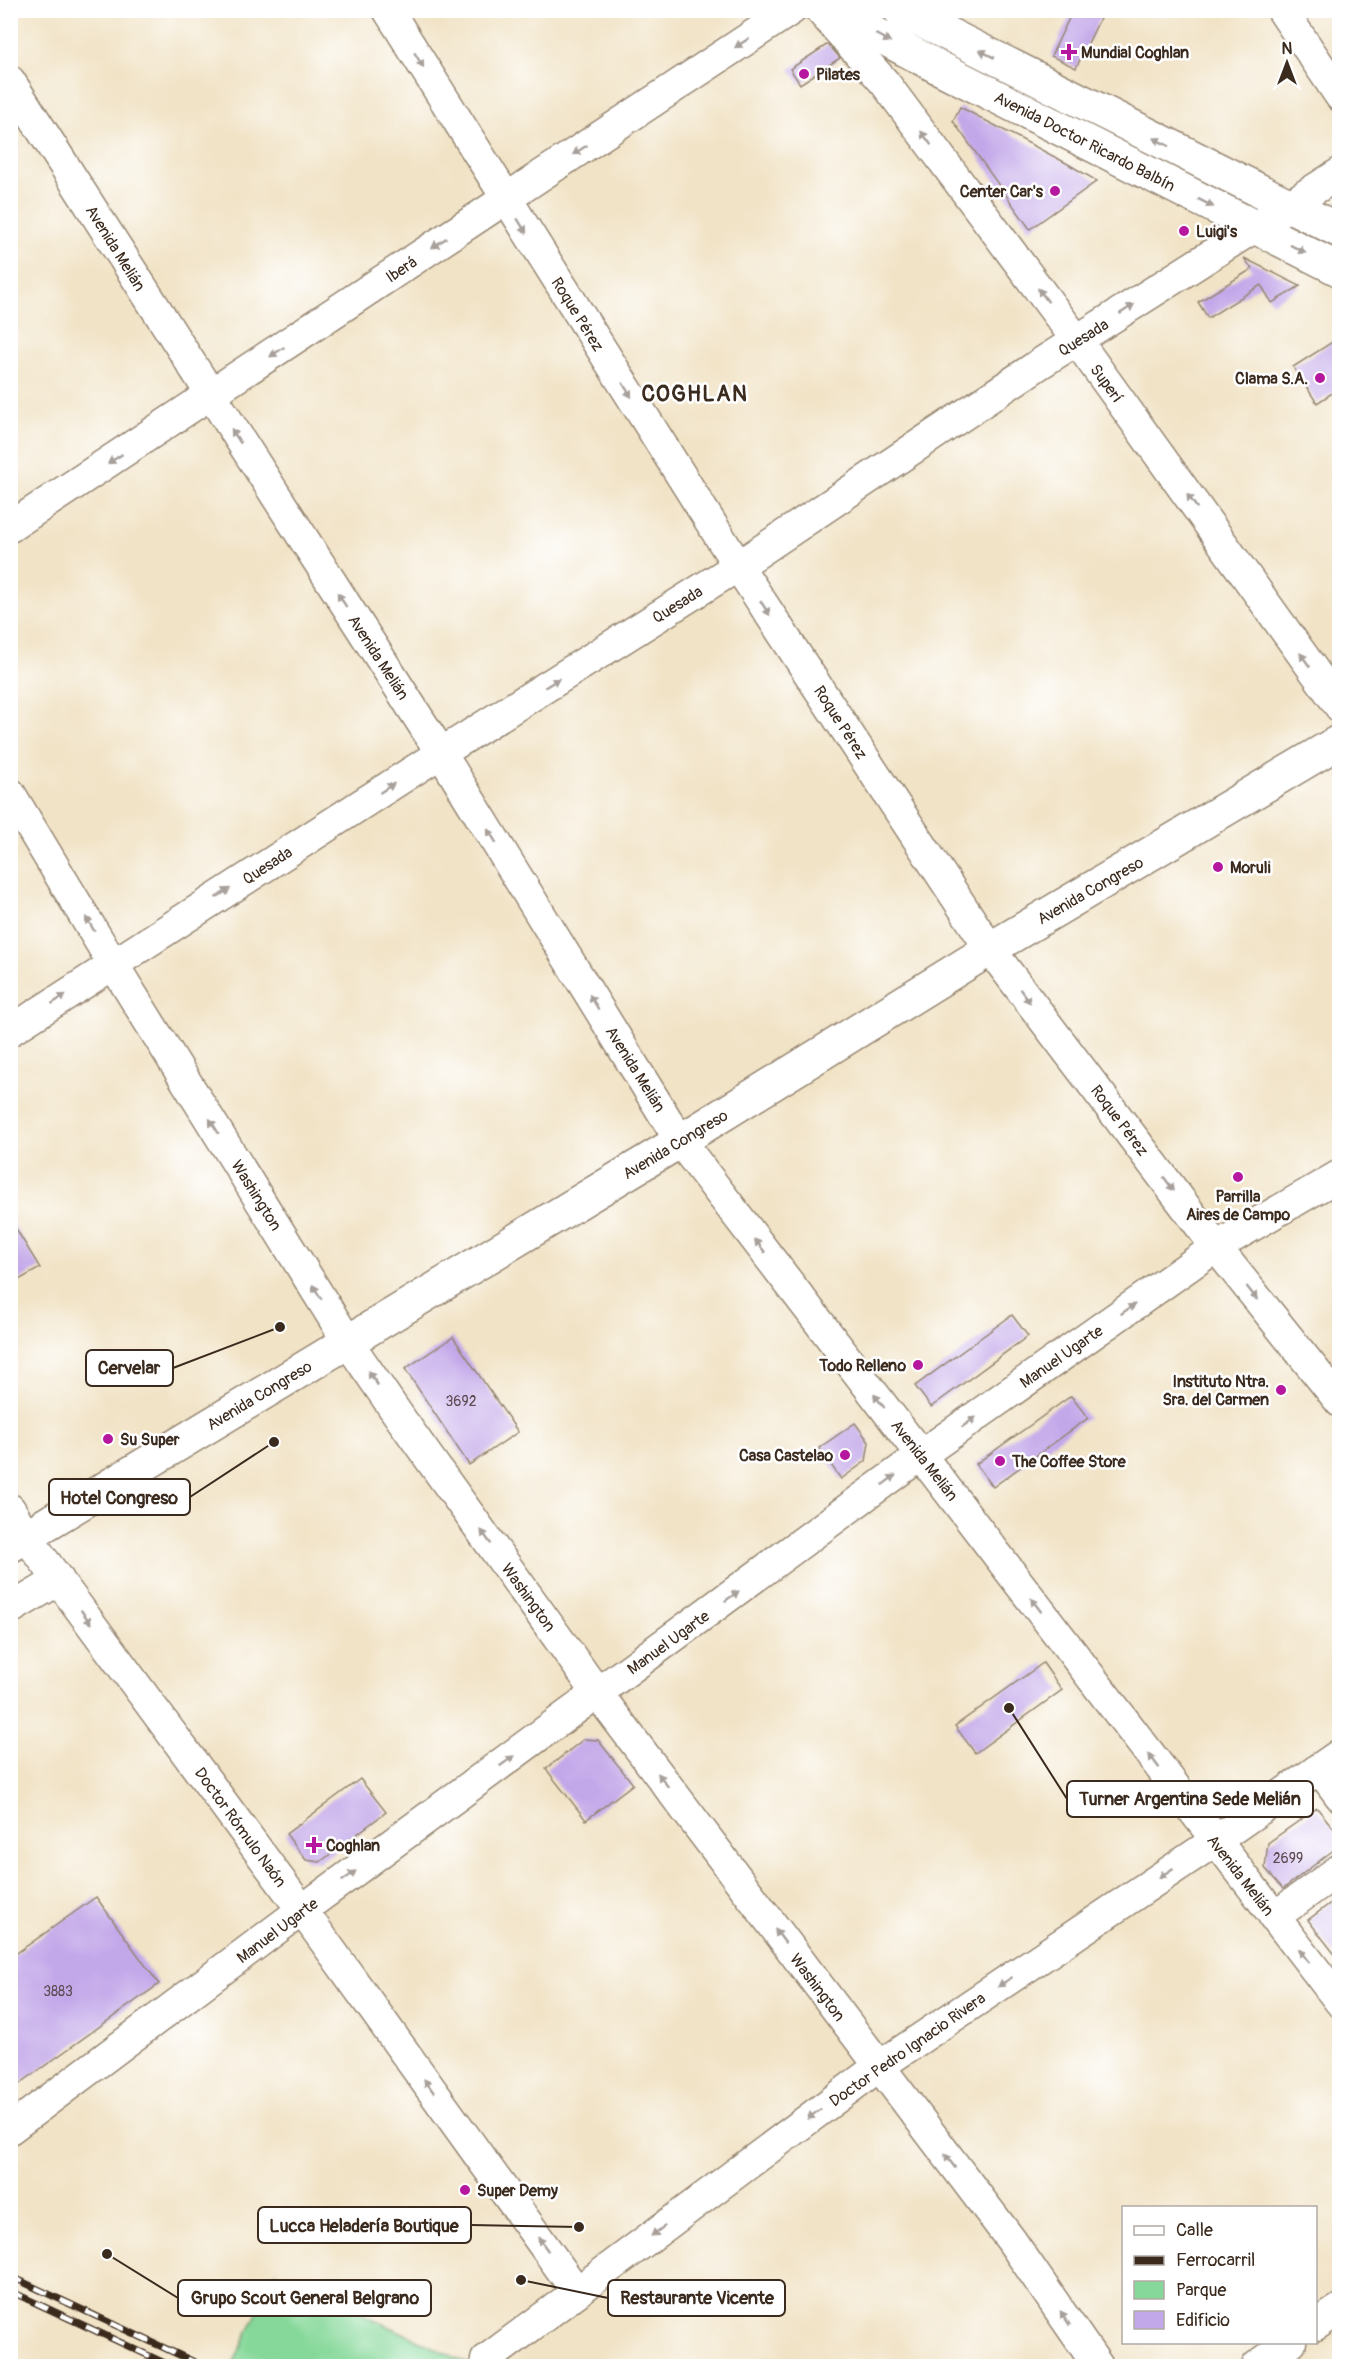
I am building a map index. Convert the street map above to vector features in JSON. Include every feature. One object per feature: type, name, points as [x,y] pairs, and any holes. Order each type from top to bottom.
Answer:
[{"type":"main road","name":"Avenida Doctor Ricardo Balbín","points":[[831,10],[1340,270]]},
{"type":"main road","name":"Avenida Doctor Ricardo Balbín","points":[[900,10],[1340,231]]},
{"type":"main road","name":"Avenida Congreso","points":[[16,1530],[348,1342],[680,1141],[990,949],[1340,741]]},
{"type":"street","name":"Roque Pérez","points":[[388,10],[738,566],[990,949],[1216,1247],[1340,1402]]},
{"type":"street","name":"Iberá","points":[[10,527],[791,10]]},
{"type":"street","name":"Superí","points":[[820,10],[885,82],[1078,342],[1340,707]]},
{"type":"street","points":[[1282,10],[1340,96]]},
{"type":"street","name":"Avenida Melián","points":[[10,81],[441,753],[680,1141],[1340,2002]]},
{"type":"street","name":"Quesada","points":[[10,1031],[441,753],[738,566],[1041,363],[1078,342],[1212,253],[1256,228],[1340,173]]},
{"type":"street","name":"Washington","points":[[10,793],[348,1342],[598,1694],[1011,2240],[1098,2367]]},
{"type":"street","name":"Manuel Ugarte","points":[[10,2129],[302,1910],[921,1455],[1216,1247],[1340,1175]]},
{"type":"street","name":"Doctor Rómulo Naón","points":[[16,1530],[59,1580],[302,1910],[577,2292]]},
{"type":"street","points":[[10,1609],[59,1580]]},
{"type":"street","points":[[1329,1761],[1340,1796]]},
{"type":"street","name":"Doctor Pedro Ignacio Rivera","points":[[486,2360],[878,2067],[1329,1761]]},
{"type":"street","points":[[1274,1917],[1340,1869]]},
{"type":"street","points":[[1317,2324],[1340,2309]]},
{"type":"street","points":[[1257,2367],[1290,2344]]},
{"type":"green space","points":[[276,2273],[473,2366],[232,2366]]},
{"type":"building","points":[[1073,10],[1104,10],[1076,68],[1051,56]]},
{"type":"building","name":"Pilates","points":[[828,44],[840,58],[800,84],[790,69]]},
{"type":"building","points":[[960,107],[1097,181],[1030,229],[953,121]]},
{"type":"building","points":[[1244,258],[1300,286],[1272,303],[1261,285],[1208,318],[1198,302],[1252,269]]},
{"type":"building","name":"Clama S.A.","points":[[1340,337],[1340,388],[1317,403],[1293,367]]},
{"type":"building","points":[[10,1219],[40,1268],[10,1285]]},
{"type":"building","points":[[1012,1315],[1028,1336],[931,1407],[915,1386]]},
{"type":"building","points":[[453,1337],[518,1432],[469,1465],[405,1369]]},
{"type":"building","points":[[1071,1396],[1088,1418],[993,1487],[976,1464]]},
{"type":"building","name":"Casa Castelao","points":[[855,1423],[869,1442],[866,1461],[841,1479],[819,1448]]},
{"type":"building","points":[[1043,1663],[1062,1690],[975,1753],[955,1726]]},
{"type":"building","points":[[584,1739],[598,1740],[633,1784],[586,1820],[546,1769]]},
{"type":"building","points":[[360,1779],[386,1812],[320,1862],[306,1860],[286,1834]]},
{"type":"building","points":[[1317,1808],[1340,1836],[1340,1845],[1283,1889],[1265,1868],[1268,1843]]},
{"type":"building","points":[[1340,1896],[1340,1961],[1308,1920]]},
{"type":"building","points":[[96,1897],[159,1984],[18,2085],[10,2075],[10,1958]]},
{"type":"railway","points":[[10,2276],[203,2366]]},
{"type":"railway","points":[[10,2291],[171,2366]]},
{"type":"place","name":"Mundial Coghlan","points":[[1069,52]]},
{"type":"place","name":"Pilates","points":[[804,74]]},
{"type":"place","name":"Center Car's","points":[[1055,191]]},
{"type":"place","name":"Luigi's","points":[[1184,231]]},
{"type":"place","name":"Clama S.A.","points":[[1320,378]]},
{"type":"place","name":"Moruli","points":[[1218,867]]},
{"type":"place","name":"Parrilla Aires de Campo","points":[[1238,1177]]},
{"type":"place","name":"Cervelar","points":[[280,1327]]},
{"type":"place","name":"Todo Relleno","points":[[918,1365]]},
{"type":"place","name":"Instituto Ntra. Sra. del Carmen","points":[[1281,1390]]},
{"type":"place","name":"Su Super","points":[[108,1439]]},
{"type":"place","name":"Hotel Congreso","points":[[274,1442]]},
{"type":"place","name":"Casa Castelao","points":[[845,1455]]},
{"type":"place","name":"The Coffee Store","points":[[1000,1461]]},
{"type":"place","name":"Turner Argentina Sede Melián","points":[[1009,1708]]},
{"type":"place","name":"Coghlan","points":[[314,1845]]},
{"type":"place","name":"Super Demy","points":[[465,2190]]},
{"type":"place","name":"Lucca Heladería Boutique","points":[[579,2227]]},
{"type":"place","name":"Grupo Scout General Belgrano","points":[[107,2254]]},
{"type":"place","name":"Restaurante Vicente","points":[[521,2280]]},
{"type":"district","name":"COGHLAN","points":[[695,393]]}]
